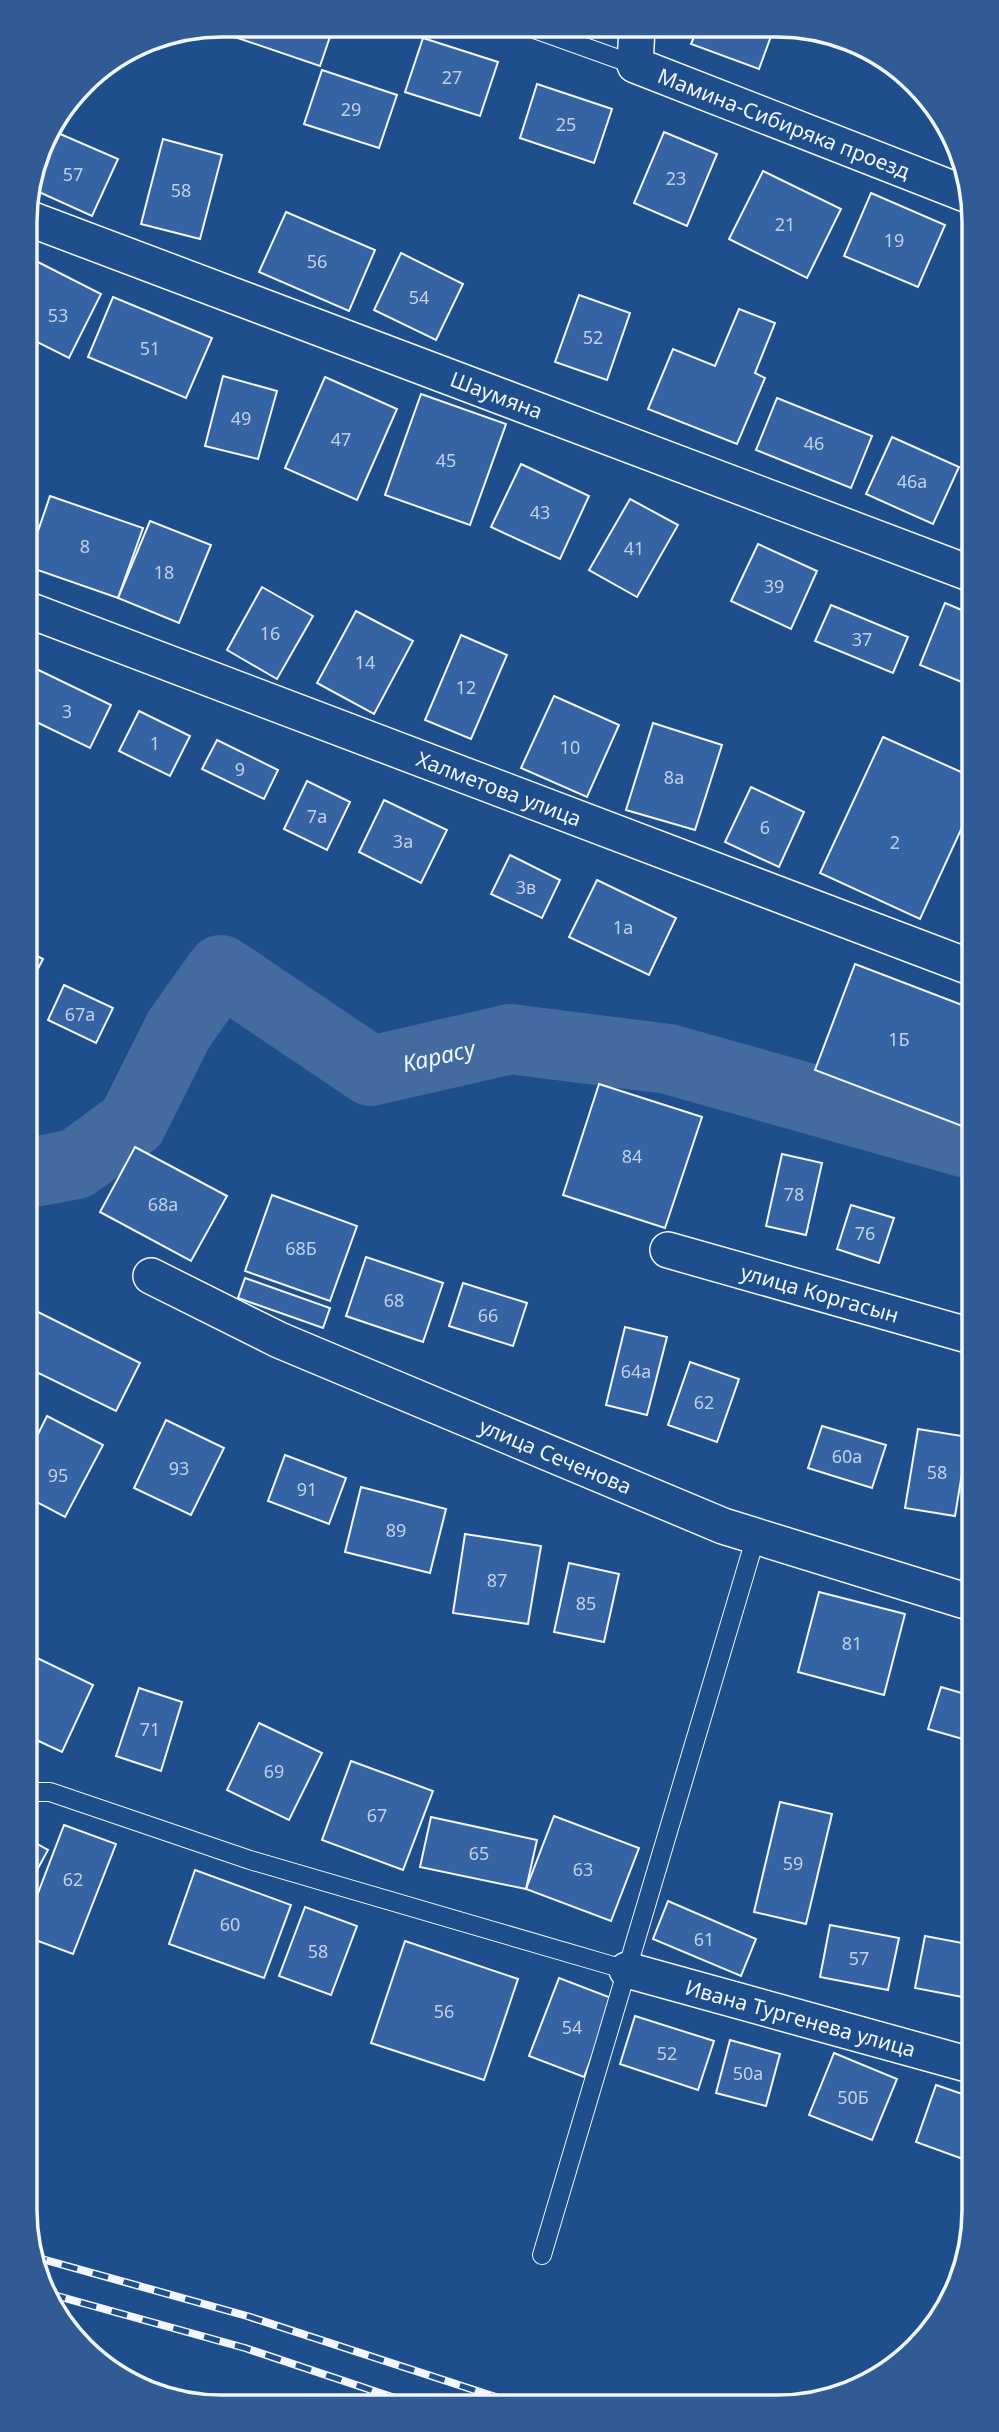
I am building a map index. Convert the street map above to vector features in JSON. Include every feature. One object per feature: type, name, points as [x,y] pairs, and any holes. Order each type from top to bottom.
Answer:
[{"type":"street","name":"Мамина-Сибиряка проезд","points":[[636,37],[635,65],[960,192]]},
{"type":"street","name":"Шаумяна","points":[[37,222],[962,570]]},
{"type":"street","name":"Халметова улица","points":[[37,613],[962,964]]},
{"type":"street","name":"улица Коргасын","points":[[668,1250],[962,1333]]},
{"type":"street","name":"улица Сеченова","points":[[151,1276],[279,1340],[723,1526],[962,1600]]},
{"type":"street","name":"Ивана Тургенева улица","points":[[627,1970],[962,2063]]},
{"type":"lane","points":[[557,37],[635,65]]},
{"type":"lane","points":[[542,2255],[756,1536]]},
{"type":"lane","points":[[37,1792],[50,1792],[250,1860],[627,1970]]},
{"type":"building","points":[[235,37],[330,37],[320,66]]},
{"type":"building","points":[[694,37],[771,37],[759,69],[691,44]]},
{"type":"building","points":[[423,38],[498,62],[480,116],[405,92]]},
{"type":"building","points":[[322,70],[397,95],[379,148],[304,124]]},
{"type":"building","points":[[537,84],[612,109],[594,163],[520,138]]},
{"type":"building","points":[[664,132],[717,154],[687,226],[634,203]]},
{"type":"building","points":[[60,134],[118,159],[92,216],[39,192],[51,151]]},
{"type":"building","points":[[163,139],[222,155],[200,239],[141,224]]},
{"type":"building","points":[[763,171],[841,209],[807,278],[729,239]]},
{"type":"building","points":[[871,193],[945,225],[918,287],[844,256]]},
{"type":"building","points":[[286,212],[375,250],[349,311],[259,272]]},
{"type":"building","points":[[401,253],[463,284],[436,340],[374,310]]},
{"type":"building","points":[[37,262],[101,294],[69,358],[37,342]]},
{"type":"building","points":[[579,295],[630,313],[607,380],[555,362]]},
{"type":"building","points":[[113,297],[212,338],[186,398],[88,357]]},
{"type":"building","points":[[739,309],[775,323],[755,373],[765,378],[737,444],[648,409],[673,349],[715,366]]},
{"type":"building","points":[[223,376],[277,391],[258,459],[205,446]]},
{"type":"building","points":[[325,377],[397,409],[357,500],[285,468]]},
{"type":"building","points":[[421,394],[506,424],[470,525],[385,495]]},
{"type":"building","points":[[777,398],[872,436],[851,488],[756,450]]},
{"type":"building","points":[[892,437],[959,467],[933,524],[866,494]]},
{"type":"building","points":[[521,464],[589,496],[560,559],[491,527]]},
{"type":"building","points":[[50,496],[143,528],[118,598],[37,570],[37,534]]},
{"type":"building","points":[[630,499],[678,525],[637,597],[589,570]]},
{"type":"building","points":[[150,521],[211,545],[179,623],[118,598]]},
{"type":"building","points":[[758,544],[817,571],[791,629],[731,601]]},
{"type":"building","points":[[262,587],[313,616],[277,679],[227,650]]},
{"type":"building","points":[[945,603],[962,610],[962,682],[920,665]]},
{"type":"building","points":[[831,605],[908,637],[893,673],[815,641]]},
{"type":"building","points":[[356,611],[413,641],[374,714],[317,683]]},
{"type":"building","points":[[461,635],[507,655],[471,739],[425,720]]},
{"type":"building","points":[[37,669],[111,705],[90,748],[37,722]]},
{"type":"building","points":[[554,696],[619,725],[587,797],[521,768]]},
{"type":"building","points":[[139,711],[190,736],[170,776],[119,751]]},
{"type":"building","points":[[653,723],[722,745],[695,830],[626,810]]},
{"type":"building","points":[[883,737],[962,772],[962,827],[920,919],[820,873]]},
{"type":"building","points":[[217,740],[278,770],[264,799],[202,769]]},
{"type":"building","points":[[307,781],[350,802],[327,850],[284,829]]},
{"type":"building","points":[[751,787],[804,812],[779,867],[725,842]]},
{"type":"building","points":[[384,800],[447,830],[421,883],[359,852]]},
{"type":"building","points":[[510,855],[560,880],[542,918],[491,894]]},
{"type":"building","points":[[597,880],[676,918],[649,975],[569,937]]},
{"type":"building","points":[[37,956],[43,959],[37,971]]},
{"type":"building","points":[[855,964],[962,1005],[962,1126],[815,1070]]},
{"type":"building","points":[[64,985],[113,1008],[96,1043],[48,1020]]},
{"type":"building","points":[[599,1084],[702,1117],[665,1228],[563,1195]]},
{"type":"building","points":[[135,1147],[227,1196],[191,1261],[100,1212]]},
{"type":"building","points":[[782,1154],[822,1163],[806,1235],[766,1226]]},
{"type":"building","points":[[272,1195],[357,1226],[330,1301],[245,1271]]},
{"type":"building","points":[[851,1205],[894,1218],[879,1263],[837,1249]]},
{"type":"building","points":[[366,1257],[443,1283],[423,1342],[346,1316]]},
{"type":"building","points":[[245,1278],[330,1308],[323,1328],[238,1298]]},
{"type":"building","points":[[463,1283],[527,1303],[513,1346],[449,1326]]},
{"type":"building","points":[[37,1312],[140,1363],[116,1411],[37,1372]]},
{"type":"building","points":[[625,1327],[667,1337],[647,1415],[606,1405]]},
{"type":"building","points":[[690,1362],[739,1379],[717,1442],[668,1425]]},
{"type":"building","points":[[47,1416],[103,1445],[65,1517],[37,1502],[37,1436]]},
{"type":"building","points":[[166,1420],[224,1448],[191,1515],[134,1488]]},
{"type":"building","points":[[822,1426],[886,1445],[872,1488],[808,1468]]},
{"type":"building","points":[[918,1429],[962,1436],[962,1473],[955,1516],[905,1508]]},
{"type":"building","points":[[285,1455],[346,1478],[329,1524],[268,1501]]},
{"type":"building","points":[[361,1487],[446,1509],[430,1573],[345,1552]]},
{"type":"building","points":[[465,1534],[541,1546],[528,1624],[453,1613]]},
{"type":"building","points":[[569,1563],[619,1574],[604,1642],[554,1632]]},
{"type":"building","points":[[819,1592],[905,1614],[884,1695],[798,1672]]},
{"type":"building","points":[[37,1658],[93,1685],[62,1752],[37,1740]]},
{"type":"building","points":[[941,1687],[962,1693],[962,1739],[928,1729]]},
{"type":"building","points":[[139,1688],[182,1702],[161,1771],[116,1756]]},
{"type":"building","points":[[259,1723],[322,1753],[289,1820],[227,1790]]},
{"type":"building","points":[[351,1761],[433,1791],[403,1870],[322,1840]]},
{"type":"building","points":[[780,1802],[832,1814],[806,1924],[754,1912]]},
{"type":"building","points":[[554,1816],[639,1848],[611,1921],[526,1889]]},
{"type":"building","points":[[431,1817],[537,1840],[526,1889],[420,1867]]},
{"type":"building","points":[[64,1825],[116,1844],[73,1954],[37,1941],[37,1896]]},
{"type":"building","points":[[37,1844],[48,1850],[37,1870]]},
{"type":"building","points":[[195,1870],[291,1905],[264,1978],[169,1944]]},
{"type":"building","points":[[668,1901],[756,1939],[741,1976],[653,1939]]},
{"type":"building","points":[[305,1907],[357,1926],[331,1995],[279,1976]]},
{"type":"building","points":[[830,1925],[899,1938],[888,1990],[820,1977]]},
{"type":"building","points":[[925,1936],[962,1943],[962,1997],[915,1988]]},
{"type":"building","points":[[405,1941],[518,1979],[484,2080],[371,2043]]},
{"type":"building","points":[[559,1978],[614,1999],[584,2077],[529,2056]]},
{"type":"building","points":[[635,2016],[714,2041],[698,2090],[620,2064]]},
{"type":"building","points":[[730,2040],[780,2054],[766,2106],[716,2093]]},
{"type":"building","points":[[834,2053],[897,2079],[872,2140],[809,2115]]},
{"type":"building","points":[[936,2085],[962,2094],[962,2159],[916,2142]]},
{"type":"waterway","name":"Карасу","points":[[37,1171],[76,1164],[132,1123],[179,1029],[221,970],[371,1071],[510,1039],[668,1059],[962,1141]]},
{"type":"railway","points":[[44,2259],[247,2316],[490,2395]]},
{"type":"railway","points":[[59,2296],[245,2348],[386,2395]]}]
